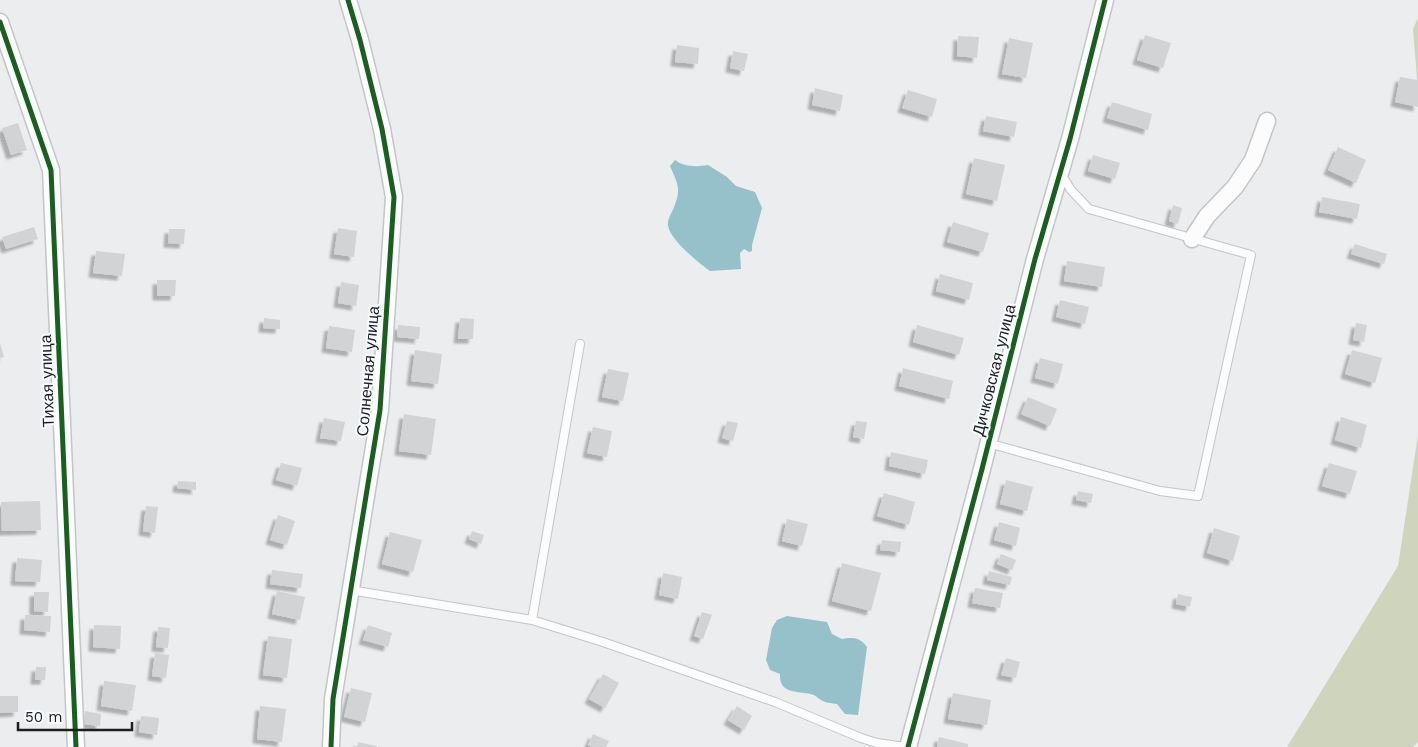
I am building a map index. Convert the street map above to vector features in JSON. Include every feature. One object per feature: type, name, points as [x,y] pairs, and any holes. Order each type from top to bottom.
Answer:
[{"type":"street","name":"Солнечная улица","points":[[331,747],[333,699],[380,410],[394,197],[382,129],[348,0]]},
{"type":"street","name":"Дичковская улица","points":[[907,747],[1105,0]]},
{"type":"street","name":"Тихая улица","points":[[0,22],[51,170],[76,747]]},
{"type":"street","points":[[1192,239],[1207,216],[1235,186],[1253,160],[1267,121]]},
{"type":"lane","points":[[988,443],[1160,490],[1198,496],[1251,255],[1089,209],[1071,190],[1060,172]]},
{"type":"lane","points":[[532,620],[580,344]]},
{"type":"lane","points":[[350,590],[532,620],[603,642],[775,702],[860,738],[877,743],[907,747]]},
{"type":"green space","points":[[1418,18],[1418,90],[1413,29]]},
{"type":"green space","points":[[1418,435],[1418,742],[1413,747],[1287,747],[1398,566]]},
{"type":"water","points":[[675,160],[691,166],[708,165],[727,177],[736,186],[755,192],[762,208],[752,251],[749,252],[744,249],[740,253],[741,269],[710,271],[686,251],[670,232],[668,221],[678,195],[676,181],[670,166]]},
{"type":"water","points":[[787,616],[827,622],[832,634],[842,639],[853,638],[859,640],[867,647],[858,715],[845,714],[837,704],[824,702],[814,695],[787,689],[783,686],[780,674],[770,670],[766,660],[772,628],[777,620]]},
{"type":"building","points":[[1145,35],[1171,43],[1163,68],[1137,60]]},
{"type":"building","points":[[958,36],[979,37],[977,58],[957,56]]},
{"type":"building","points":[[1009,38],[1033,43],[1026,78],[1002,74]]},
{"type":"building","points":[[677,45],[699,48],[698,64],[675,62]]},
{"type":"building","points":[[733,51],[748,54],[744,71],[730,68]]},
{"type":"building","points":[[1400,77],[1418,80],[1418,107],[1395,102]]},
{"type":"building","points":[[815,88],[843,95],[840,111],[812,105]]},
{"type":"building","points":[[908,90],[937,99],[932,117],[902,108]]},
{"type":"building","points":[[1112,102],[1152,114],[1148,130],[1107,118]]},
{"type":"building","points":[[986,116],[1017,122],[1014,137],[983,131]]},
{"type":"building","points":[[18,123],[27,150],[11,155],[2,128]]},
{"type":"building","points":[[1338,147],[1366,160],[1356,183],[1328,170]]},
{"type":"building","points":[[1093,155],[1120,163],[1115,179],[1088,171]]},
{"type":"building","points":[[974,158],[1005,165],[997,201],[966,194]]},
{"type":"building","points":[[1322,197],[1360,204],[1357,219],[1319,212]]},
{"type":"building","points":[[1173,205],[1182,208],[1178,224],[1169,221]]},
{"type":"building","points":[[953,222],[989,233],[983,252],[947,242]]},
{"type":"building","points":[[34,227],[38,239],[6,249],[2,237]]},
{"type":"building","points":[[338,228],[357,231],[354,257],[334,254]]},
{"type":"building","points":[[169,229],[185,229],[184,244],[168,243]]},
{"type":"building","points":[[1355,244],[1387,254],[1384,264],[1351,254]]},
{"type":"building","points":[[96,251],[125,254],[122,276],[93,273]]},
{"type":"building","points":[[1067,261],[1105,267],[1102,287],[1064,281]]},
{"type":"building","points":[[940,274],[973,283],[969,300],[936,291]]},
{"type":"building","points":[[157,280],[176,280],[175,296],[157,296]]},
{"type":"building","points":[[341,282],[359,285],[356,306],[338,303]]},
{"type":"building","points":[[1060,300],[1089,307],[1085,324],[1056,317]]},
{"type":"building","points":[[264,318],[280,320],[280,329],[263,328]]},
{"type":"building","points":[[460,318],[474,319],[473,339],[458,339]]},
{"type":"building","points":[[1356,323],[1367,325],[1364,342],[1353,340]]},
{"type":"building","points":[[398,325],[420,327],[419,339],[397,337]]},
{"type":"building","points":[[917,325],[964,338],[959,355],[913,342]]},
{"type":"building","points":[[329,326],[355,330],[352,352],[326,348]]},
{"type":"building","points":[[0,343],[4,357],[0,358]]},
{"type":"building","points":[[415,350],[442,354],[438,384],[411,381]]},
{"type":"building","points":[[1352,350],[1382,358],[1375,383],[1345,374]]},
{"type":"building","points":[[1040,358],[1063,364],[1058,384],[1035,378]]},
{"type":"building","points":[[903,368],[953,381],[949,399],[899,386]]},
{"type":"building","points":[[608,369],[629,373],[623,401],[602,397]]},
{"type":"building","points":[[1028,397],[1057,409],[1050,426],[1021,414]]},
{"type":"building","points":[[404,414],[436,419],[431,455],[399,451]]},
{"type":"building","points":[[1341,417],[1367,425],[1361,448],[1335,440]]},
{"type":"building","points":[[324,418],[345,422],[341,441],[320,438]]},
{"type":"building","points":[[727,421],[738,423],[733,441],[722,438]]},
{"type":"building","points":[[856,421],[867,422],[864,439],[853,437]]},
{"type":"building","points":[[593,427],[612,431],[607,457],[587,453]]},
{"type":"building","points":[[891,452],[928,460],[925,474],[889,466]]},
{"type":"building","points":[[281,463],[302,468],[297,486],[276,480]]},
{"type":"building","points":[[1329,463],[1357,471],[1350,494],[1322,486]]},
{"type":"building","points":[[1006,480],[1033,487],[1027,511],[1000,504]]},
{"type":"building","points":[[178,481],[196,482],[196,490],[177,488]]},
{"type":"building","points":[[1078,491],[1093,494],[1091,503],[1076,500]]},
{"type":"building","points":[[884,493],[915,502],[909,525],[877,516]]},
{"type":"building","points":[[40,501],[41,530],[2,531],[1,502]]},
{"type":"building","points":[[146,506],[158,507],[155,533],[143,531]]},
{"type":"building","points":[[278,515],[295,521],[287,545],[270,540]]},
{"type":"building","points":[[787,519],[808,524],[802,546],[782,541]]},
{"type":"building","points":[[999,522],[1020,528],[1016,546],[994,540]]},
{"type":"building","points":[[1214,528],[1240,536],[1233,561],[1207,553]]},
{"type":"building","points":[[472,531],[484,535],[481,544],[469,539]]},
{"type":"building","points":[[390,532],[422,540],[413,572],[382,564]]},
{"type":"building","points":[[882,540],[901,542],[900,552],[880,550]]},
{"type":"building","points":[[1001,554],[1016,560],[1012,570],[997,564]]},
{"type":"building","points":[[17,558],[42,560],[40,582],[15,581]]},
{"type":"building","points":[[842,563],[881,573],[871,611],[832,601]]},
{"type":"building","points":[[272,570],[303,574],[301,588],[270,584]]},
{"type":"building","points":[[989,571],[1012,577],[1010,585],[987,580]]},
{"type":"building","points":[[663,573],[682,577],[678,599],[659,595]]},
{"type":"building","points":[[975,588],[1003,593],[1000,608],[972,603]]},
{"type":"building","points":[[277,591],[305,597],[300,620],[272,614]]},
{"type":"building","points":[[34,592],[49,592],[48,612],[34,611]]},
{"type":"building","points":[[1178,594],[1192,597],[1190,607],[1176,604]]},
{"type":"building","points":[[702,612],[712,615],[703,639],[694,636]]},
{"type":"building","points":[[25,615],[51,616],[50,632],[24,630]]},
{"type":"building","points":[[94,625],[121,626],[120,649],[93,647]]},
{"type":"building","points":[[368,625],[392,633],[388,647],[363,640]]},
{"type":"building","points":[[158,627],[170,628],[168,648],[156,647]]},
{"type":"building","points":[[268,636],[292,639],[287,678],[263,675]]},
{"type":"building","points":[[155,653],[169,655],[166,678],[152,676]]},
{"type":"building","points":[[1006,658],[1020,662],[1016,678],[1001,675]]},
{"type":"building","points":[[36,667],[46,667],[45,680],[35,680]]},
{"type":"building","points":[[603,674],[619,683],[605,708],[589,699]]},
{"type":"building","points":[[104,681],[136,685],[132,711],[101,706]]},
{"type":"building","points":[[351,688],[372,693],[365,722],[344,717]]},
{"type":"building","points":[[953,693],[991,700],[987,725],[948,719]]},
{"type":"building","points":[[0,696],[18,696],[18,712],[0,713]]},
{"type":"building","points":[[260,706],[286,709],[282,742],[257,739]]},
{"type":"building","points":[[737,706],[752,716],[744,730],[728,720]]},
{"type":"building","points":[[85,711],[101,714],[100,726],[83,724]]},
{"type":"building","points":[[141,716],[159,718],[157,735],[139,732]]},
{"type":"building","points":[[593,734],[609,741],[606,747],[592,747],[588,745]]},
{"type":"building","points":[[939,737],[968,744],[968,747],[937,747]]},
{"type":"building","points":[[358,742],[377,746],[377,747],[357,747]]},
{"type":"cycle path","points":[[331,747],[333,699],[380,410],[394,197],[382,129],[348,0]]},
{"type":"cycle path","points":[[908,747],[982,469],[1035,259],[1070,139],[1105,0]]},
{"type":"cycle path","points":[[0,22],[51,170],[76,747]]}]
